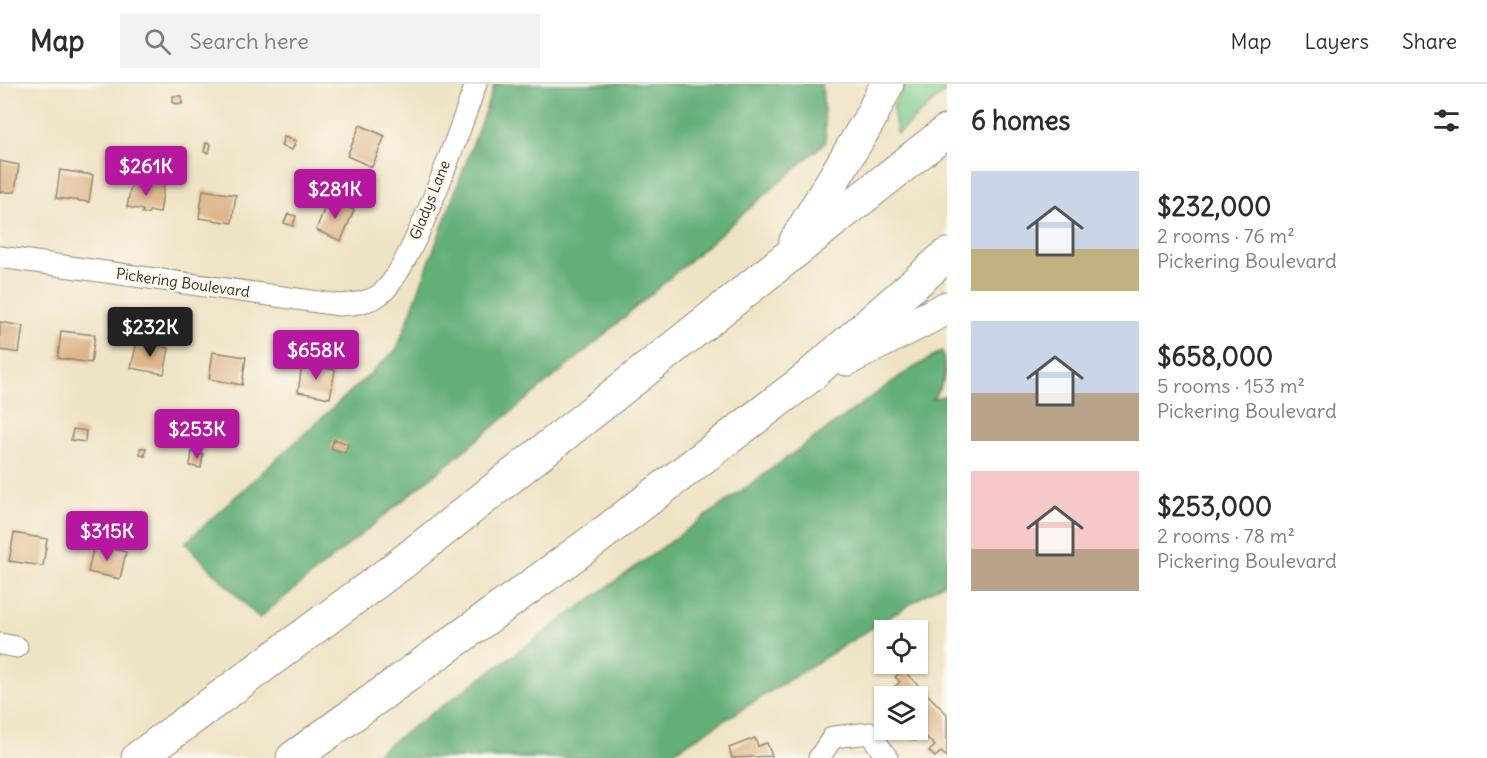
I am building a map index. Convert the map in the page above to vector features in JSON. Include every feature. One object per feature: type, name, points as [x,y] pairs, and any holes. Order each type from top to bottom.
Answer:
[{"type":"highway","points":[[786,257],[868,122],[887,84]]},
{"type":"highway","points":[[138,758],[398,566],[947,131]]},
{"type":"highway","points":[[293,758],[592,542],[805,380],[947,255]]},
{"type":"highway","points":[[805,380],[947,308]]},
{"type":"street","name":"Gladys Lane","points":[[365,302],[380,295],[401,269],[429,208],[476,84]]},
{"type":"street","name":"Pickering Boulevard","points":[[0,256],[339,305],[365,302]]},
{"type":"street","points":[[819,758],[833,737],[870,733],[887,758]]},
{"type":"green space","points":[[495,84],[822,84],[826,142],[582,354],[259,618],[185,543],[397,349]]},
{"type":"green space","points":[[903,84],[947,84],[947,90],[897,134],[893,108]]},
{"type":"green space","points":[[942,351],[945,366],[944,377],[932,399],[947,395],[947,581],[885,620],[874,620],[874,627],[664,758],[370,758],[902,375]]},
{"type":"building","points":[[173,96],[182,96],[182,104],[173,103]]},
{"type":"building","points":[[360,125],[385,136],[372,167],[347,156]]},
{"type":"building","points":[[284,137],[296,141],[292,150],[281,146]]},
{"type":"building","points":[[206,143],[211,144],[209,153],[204,152]]},
{"type":"building","points":[[0,161],[19,165],[15,192],[0,192]]},
{"type":"building","points":[[60,170],[93,175],[89,202],[56,198]]},
{"type":"building","points":[[132,180],[164,185],[160,213],[149,211],[148,214],[142,213],[143,210],[127,207]]},
{"type":"building","points":[[203,190],[236,195],[232,223],[199,218]]},
{"type":"building","points":[[328,199],[354,210],[341,241],[316,230]]},
{"type":"building","points":[[288,214],[296,216],[293,226],[284,223]]},
{"type":"building","points":[[0,322],[23,326],[19,353],[0,350]]},
{"type":"building","points":[[61,331],[95,335],[91,363],[58,358]]},
{"type":"building","points":[[137,341],[169,348],[164,374],[131,368]]},
{"type":"building","points":[[213,352],[246,357],[242,385],[209,379]]},
{"type":"building","points":[[302,365],[335,370],[330,398],[298,392]]},
{"type":"building","points":[[73,429],[86,431],[85,442],[71,440]]},
{"type":"building","points":[[334,439],[348,444],[345,453],[331,448]]},
{"type":"building","points":[[140,448],[146,448],[145,456],[140,455]]},
{"type":"building","points":[[192,452],[203,454],[201,468],[190,466]]},
{"type":"building","points":[[14,533],[47,539],[43,566],[9,561]]},
{"type":"building","points":[[94,545],[126,552],[120,579],[88,572]]},
{"type":"building","points":[[898,674],[907,674],[919,686],[896,686],[900,682],[895,677]]},
{"type":"building","points":[[928,695],[947,714],[947,757],[941,752],[935,757],[929,751],[935,746],[928,739]]},
{"type":"building","points":[[755,738],[758,746],[767,743],[772,756],[732,758],[729,748]]}]
